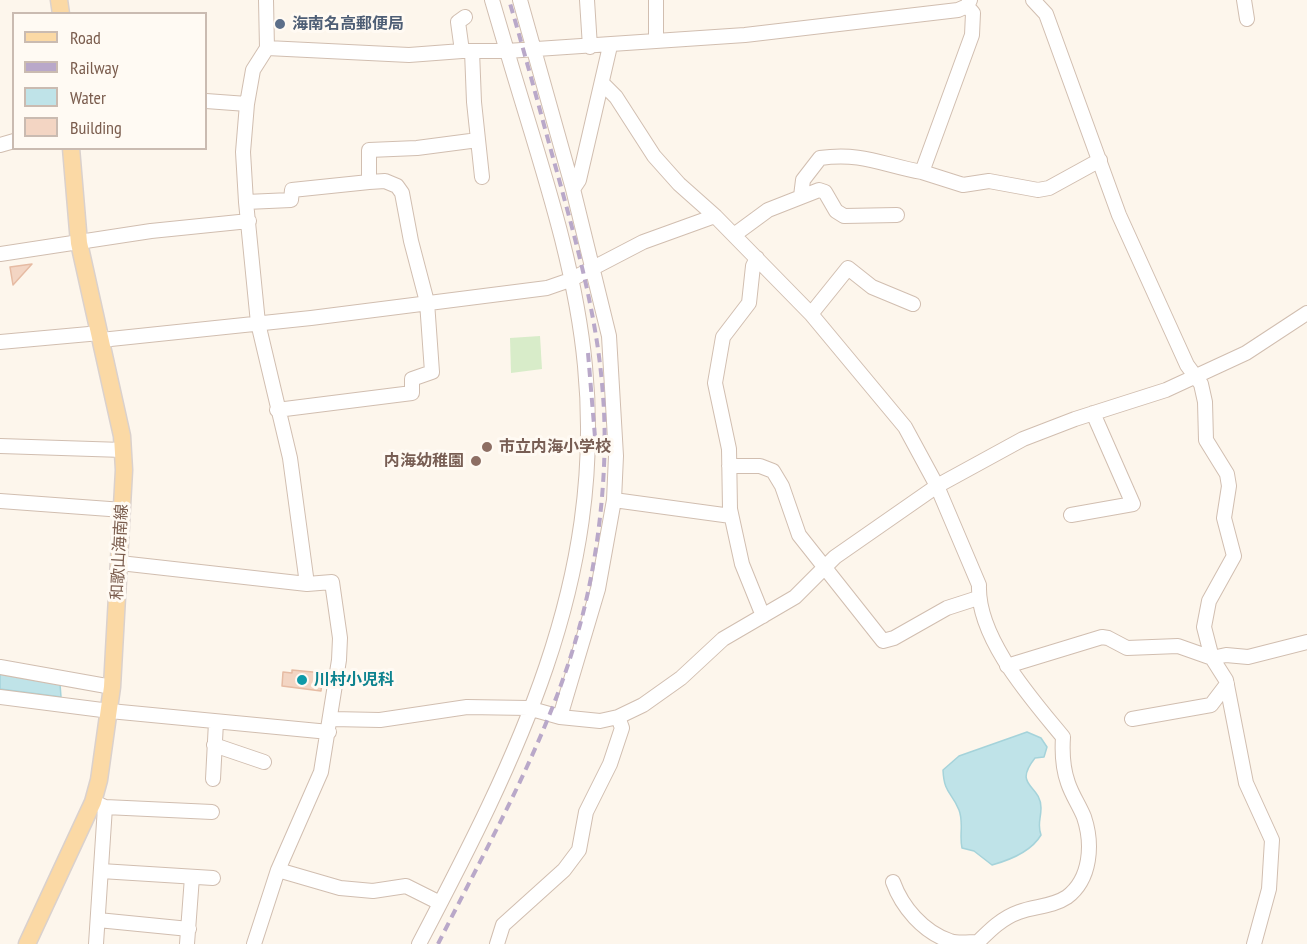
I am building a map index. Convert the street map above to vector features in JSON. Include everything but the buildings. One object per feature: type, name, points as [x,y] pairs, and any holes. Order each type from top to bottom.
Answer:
[{"type":"main road","name":"和歌山海南線","points":[[27,944],[99,804],[99,780],[112,687],[123,510],[123,450],[79,243],[71,150]]},
{"type":"street","points":[[266,0],[267,48],[254,70],[247,104],[243,152],[246,202],[258,323],[290,458],[307,584]]},
{"type":"street","points":[[419,944],[497,791],[533,710],[556,640],[574,574],[585,496],[588,425],[585,366],[570,280],[553,206],[492,0]]},
{"type":"street","points":[[520,0],[594,267],[609,336],[613,377],[615,500],[598,589],[560,717]]},
{"type":"street","points":[[587,0],[591,47]]},
{"type":"street","points":[[656,0],[656,41]]},
{"type":"street","points":[[1033,0],[1046,14],[1055,34],[1119,215],[1187,365],[1201,384],[1205,402],[1206,440],[1227,474],[1229,486],[1224,518],[1234,556],[1204,616],[1204,627],[1212,658],[1221,668],[1227,684],[1246,783],[1272,840],[1269,889],[1254,944]]},
{"type":"street","points":[[1244,0],[1247,19]]},
{"type":"street","points":[[267,48],[409,55],[610,46],[804,30],[958,10],[968,3],[973,13],[972,35],[922,172]]},
{"type":"street","points":[[465,16],[458,22],[467,51],[482,177]]},
{"type":"street","points":[[573,189],[579,180],[610,46]]},
{"type":"street","points":[[603,84],[616,97],[654,156],[679,184],[715,216],[811,314],[905,427],[938,486],[979,585],[978,598],[1007,666],[1063,737],[1062,751],[1068,782],[1084,818],[1088,839],[1085,876],[1073,892],[1058,903],[1019,912],[998,922],[978,942],[950,941],[918,922],[898,896],[893,882]]},
{"type":"street","points":[[207,101],[247,104]]},
{"type":"street","points":[[369,182],[369,150],[417,148],[478,140]]},
{"type":"street","points":[[801,196],[803,180],[820,158],[834,156],[872,158],[890,166],[922,172],[963,185],[989,181],[1038,190],[1049,188],[1100,160]]},
{"type":"street","points":[[246,202],[291,200],[292,190],[369,182],[385,182],[397,186],[402,193],[411,241],[427,302],[432,372],[412,380],[412,393],[277,410]]},
{"type":"street","points":[[734,235],[768,210],[822,190],[836,211],[844,216],[897,215]]},
{"type":"street","points":[[0,342],[100,337],[258,323],[547,288],[570,280],[643,242],[715,216]]},
{"type":"street","points":[[0,254],[151,231],[249,221]]},
{"type":"street","points":[[757,258],[753,266],[749,303],[723,337],[715,383],[716,399],[726,428],[731,516],[742,564],[763,616]]},
{"type":"street","points":[[811,314],[848,268],[872,287],[913,304]]},
{"type":"street","points":[[0,697],[216,722],[331,725],[466,707],[533,710],[560,717],[600,721],[618,717],[643,705],[681,678],[723,639],[795,597],[825,567],[891,515],[938,486],[1023,439],[1166,390],[1246,353],[1307,314]]},
{"type":"street","points":[[1071,515],[1133,504],[1094,413]]},
{"type":"street","points":[[0,446],[123,450]]},
{"type":"street","points":[[729,466],[760,466],[773,471],[782,486],[795,529],[883,640],[894,638],[947,608],[978,598]]},
{"type":"street","points":[[615,500],[731,516]]},
{"type":"street","points":[[0,501],[123,510]]},
{"type":"street","points":[[120,563],[307,584],[332,582],[340,638],[331,725],[321,772],[278,870],[254,944]]},
{"type":"street","points":[[1007,666],[1102,637],[1127,648],[1178,646],[1212,658],[1226,655],[1248,657],[1307,642]]},
{"type":"street","points":[[0,667],[112,687]]},
{"type":"street","points":[[1132,719],[1211,705],[1227,684]]},
{"type":"street","points":[[497,944],[503,926],[564,870],[579,850],[586,812],[610,764],[622,728],[618,717]]},
{"type":"street","points":[[213,779],[216,722]]},
{"type":"street","points":[[214,746],[264,762]]},
{"type":"street","points":[[96,944],[101,871],[99,804],[212,812]]},
{"type":"street","points":[[278,870],[339,888],[373,891],[406,886],[441,903]]},
{"type":"street","points":[[101,871],[213,878]]},
{"type":"street","points":[[187,944],[192,877]]},
{"type":"street","points":[[98,920],[189,929]]},
{"type":"green space","points":[[540,336],[542,369],[511,373],[510,338]]},
{"type":"water","points":[[0,673],[60,684],[61,697],[0,689]]},
{"type":"water","points":[[1027,732],[1041,738],[1047,747],[1044,757],[1035,758],[1026,775],[1029,785],[1040,800],[1041,835],[1026,851],[992,865],[974,851],[962,848],[960,815],[947,788],[943,770],[959,756]]},
{"type":"railway","points":[[438,944],[516,791],[565,672],[578,632],[591,576],[603,484],[603,396],[592,311],[572,227],[509,0]]},
{"type":"railway","points":[[588,353],[595,437]]},
{"type":"place","name":"海南名高郵便局","points":[[280,24]]},
{"type":"place","name":"市立内海小学校","points":[[487,447]]},
{"type":"place","name":"内海幼稚園","points":[[476,461]]},
{"type":"place","name":"川村小児科","points":[[302,680]]}]
